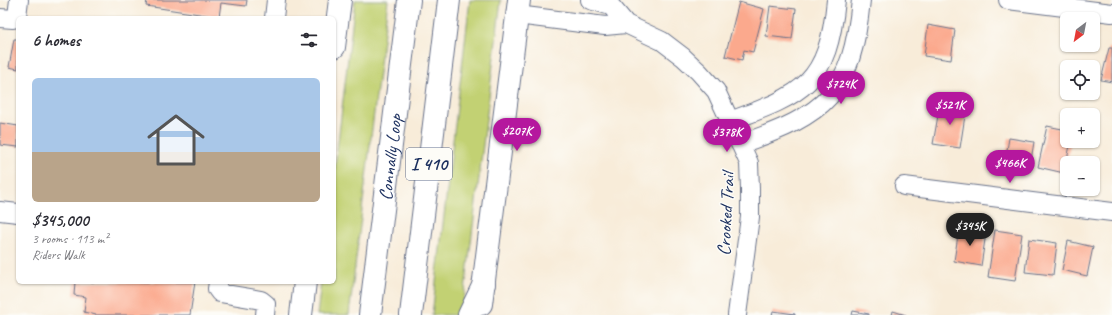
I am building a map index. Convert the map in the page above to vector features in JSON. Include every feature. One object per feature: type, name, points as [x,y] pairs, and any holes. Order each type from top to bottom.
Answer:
[{"type":"main road","points":[[336,31],[340,0]]},
{"type":"main road","name":"Connally Loop","points":[[370,315],[409,0]]},
{"type":"main road","name":"Connally Loop","points":[[411,315],[449,0]]},
{"type":"main road","points":[[480,315],[518,8]]},
{"type":"main road","points":[[301,315],[305,284]]},
{"type":"main road","points":[[469,315],[484,284]]},
{"type":"street","points":[[17,16],[19,0]]},
{"type":"street","points":[[274,16],[276,0]]},
{"type":"street","name":"Crooked Trail","points":[[590,0],[611,6],[626,24],[662,40],[699,72],[716,91],[749,163],[750,216],[738,315]]},
{"type":"street","points":[[730,121],[787,99],[808,82],[820,66],[828,49],[832,32],[836,0]]},
{"type":"street","points":[[740,144],[799,121],[816,109],[831,94],[852,58],[857,36],[861,0]]},
{"type":"street","points":[[1008,0],[1112,13]]},
{"type":"street","name":"Crooked Trail","points":[[518,8],[605,26],[626,24]]},
{"type":"street","points":[[0,18],[13,19],[16,17]]},
{"type":"street","points":[[904,186],[1112,212]]},
{"type":"street","points":[[0,211],[16,213]]},
{"type":"street","points":[[218,284],[217,289],[220,293],[262,300],[266,304],[265,315]]},
{"type":"green space","points":[[355,0],[388,0],[349,315],[317,315],[321,284],[336,284],[336,158]]},
{"type":"green space","points":[[470,0],[501,0],[462,315],[432,315]]},
{"type":"building","points":[[147,0],[247,0],[246,6],[221,3],[219,16],[146,6]]},
{"type":"building","points":[[739,2],[764,9],[753,52],[744,50],[742,60],[725,56]]},
{"type":"building","points":[[770,6],[796,9],[792,39],[766,36]]},
{"type":"building","points":[[928,25],[955,30],[951,60],[924,56]]},
{"type":"building","points":[[14,39],[16,39],[16,69],[9,67]]},
{"type":"building","points":[[1109,48],[1112,48],[1112,82],[1101,80]]},
{"type":"building","points":[[940,104],[966,109],[960,148],[933,144]]},
{"type":"building","points":[[0,123],[16,126],[16,147],[0,145]]},
{"type":"building","points":[[1047,126],[1060,129],[1060,148],[1069,148],[1068,156],[1060,156],[1060,172],[1038,167]]},
{"type":"building","points":[[1009,138],[1034,142],[1030,166],[1005,162]]},
{"type":"building","points":[[959,229],[986,233],[981,266],[954,261]]},
{"type":"building","points":[[995,230],[1022,234],[1015,281],[988,277]]},
{"type":"building","points":[[1029,239],[1057,243],[1053,275],[1025,272]]},
{"type":"building","points":[[1068,241],[1093,247],[1087,276],[1062,270]]},
{"type":"building","points":[[75,284],[195,284],[190,315],[96,315],[84,312],[86,297],[74,295]]},
{"type":"building","points":[[773,311],[795,314],[795,315],[772,315]]},
{"type":"building","points":[[853,311],[869,314],[869,315],[852,315]]},
{"type":"building","points":[[893,311],[906,315],[892,315]]}]
